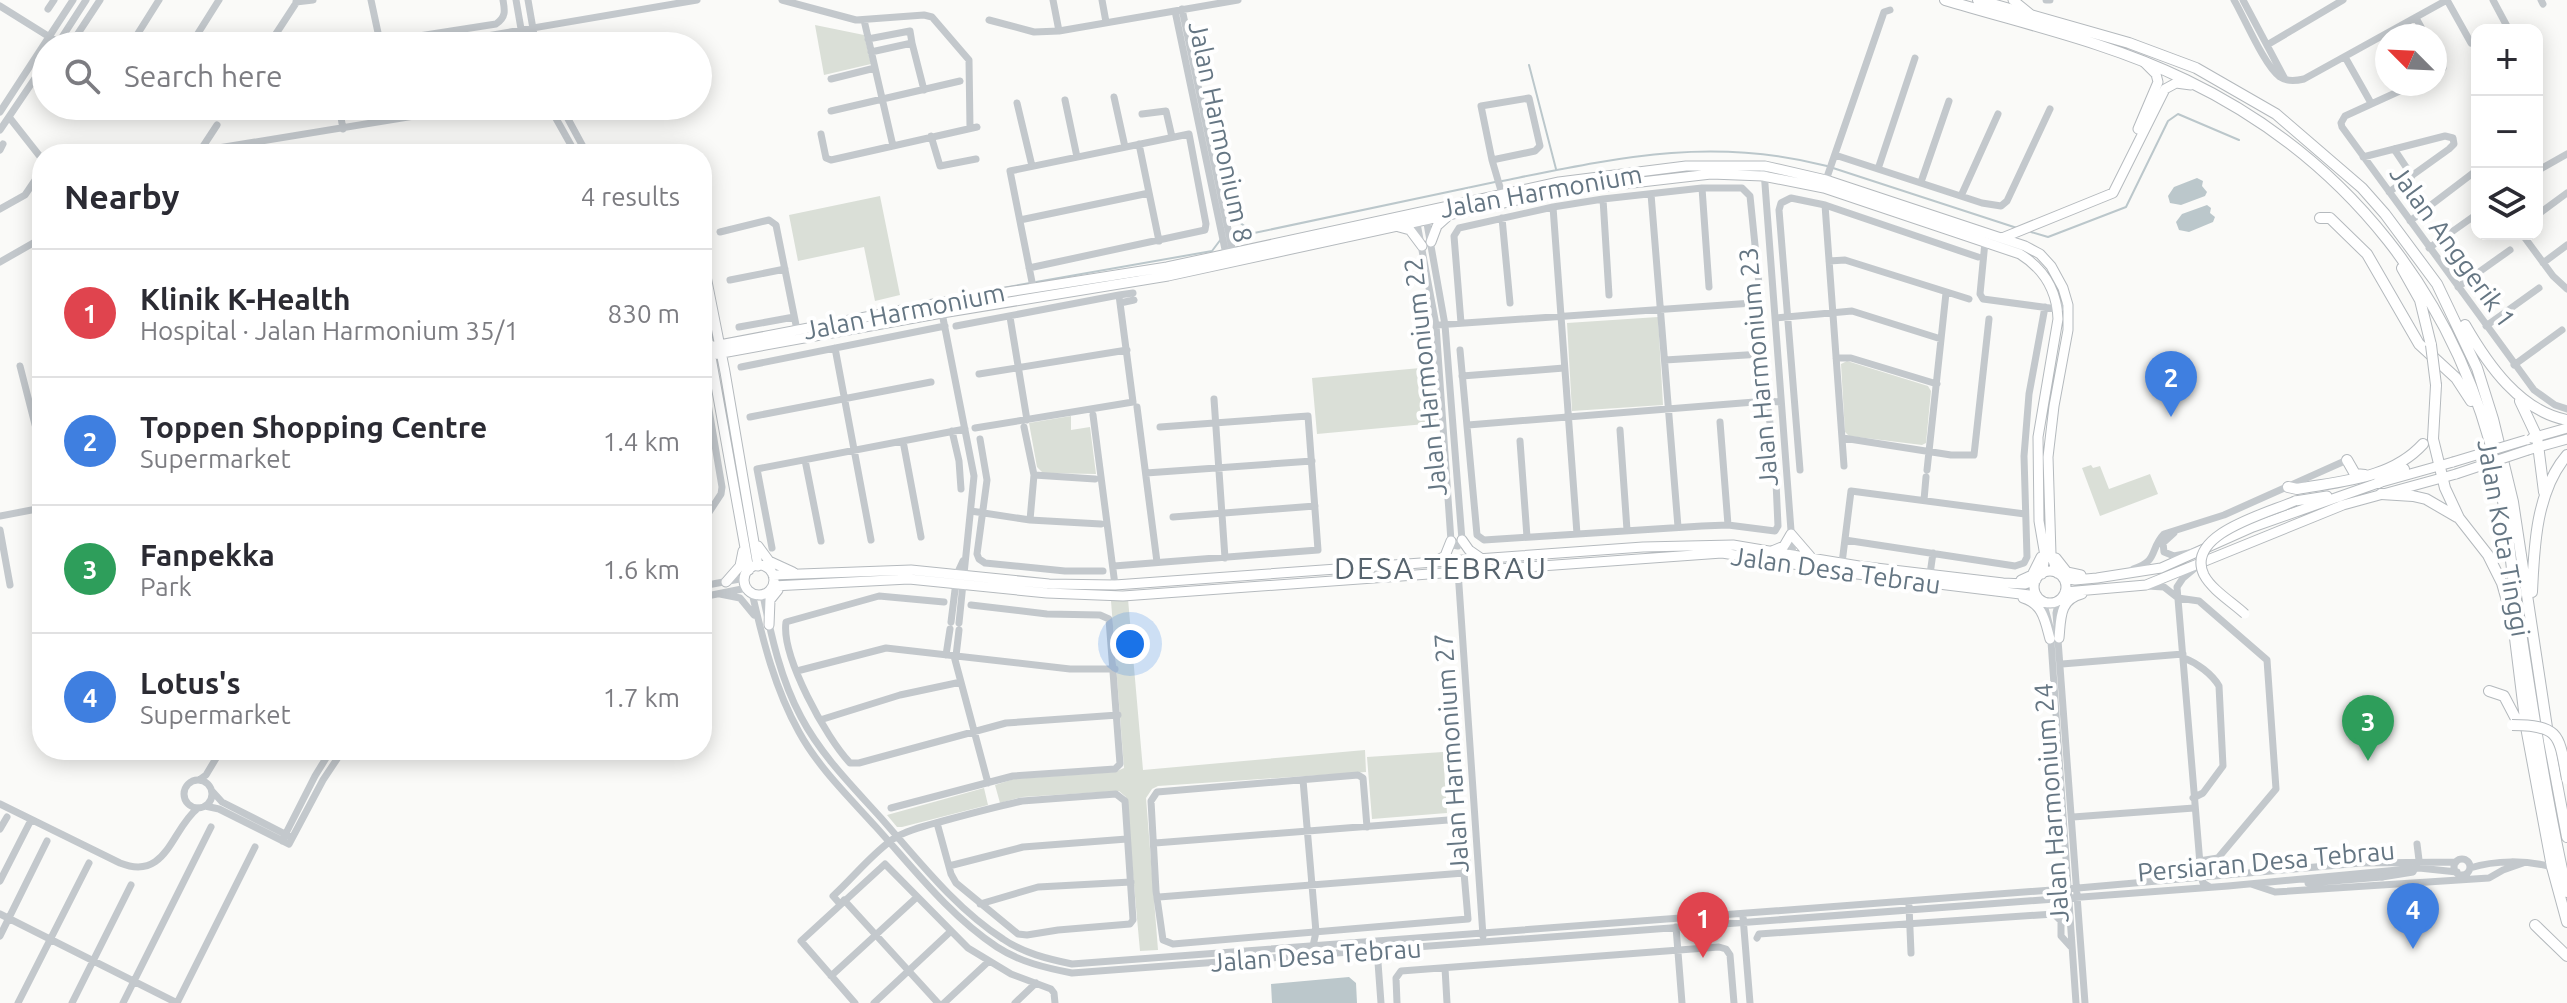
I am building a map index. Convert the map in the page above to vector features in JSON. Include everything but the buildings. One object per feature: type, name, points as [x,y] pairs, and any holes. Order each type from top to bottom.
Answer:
[{"type":"highway","name":"Jalan Kota Tinggi","points":[[1945,0],[2144,62],[2202,87],[2288,140],[2340,185],[2387,237],[2437,313],[2463,368],[2498,474],[2537,739],[2567,892]]},
{"type":"highway","name":"Jalan Kota Tinggi","points":[[1978,0],[2129,43],[2196,68],[2276,114],[2362,188],[2437,284],[2477,368],[2513,502],[2549,741],[2567,837]]},
{"type":"highway","points":[[2320,218],[2330,218],[2367,254],[2419,344],[2456,378],[2477,409]]},
{"type":"highway","points":[[2387,237],[2420,300],[2428,327],[2436,385],[2432,423],[2434,446],[2441,472],[2459,518],[2488,555],[2502,583],[2513,622],[2552,867],[2567,922]]},
{"type":"highway","points":[[2437,284],[2525,408],[2544,499]]},
{"type":"highway","points":[[2513,389],[2533,408],[2547,416],[2567,420]]},
{"type":"highway","points":[[2288,487],[2376,484],[2408,466],[2432,423]]},
{"type":"highway","points":[[2532,614],[2534,552],[2544,499],[2553,476],[2567,455]]},
{"type":"highway","points":[[2347,460],[2355,474],[2436,503],[2459,518]]},
{"type":"highway","points":[[2519,672],[2537,739]]},
{"type":"highway","points":[[2489,691],[2504,696],[2522,725]]},
{"type":"highway","points":[[2502,726],[2542,726],[2556,736],[2567,779]]},
{"type":"highway","points":[[2535,925],[2567,956]]},
{"type":"main road","points":[[2013,0],[2033,16]]},
{"type":"main road","points":[[1994,240],[2109,189],[2156,90],[2157,76],[2144,62]]},
{"type":"main road","points":[[2018,228],[2113,193],[2165,89],[2176,83],[2202,87]]},
{"type":"main road","name":"Jalan Harmonium","points":[[712,351],[1131,281],[1421,217],[1559,182],[1686,166],[1764,171],[1826,180],[1994,240],[2037,266],[2048,280],[2058,324],[2042,405],[2037,458],[2039,521],[2045,556],[2039,577]]},
{"type":"main road","name":"Jalan Harmonium","points":[[736,346],[797,330],[1033,287],[1230,257],[1398,226],[1421,217],[1450,215],[1554,192],[1764,171],[2033,249],[2045,258],[2063,288],[2068,305],[2068,330],[2048,448],[2051,554],[2060,576]]},
{"type":"main road","points":[[1398,226],[1410,230],[1427,244],[1437,226],[1450,215]]},
{"type":"main road","points":[[712,304],[725,372],[752,582]]},
{"type":"main road","points":[[717,328],[725,339],[736,346],[725,372]]},
{"type":"main road","points":[[712,361],[749,540],[740,566],[726,582]]},
{"type":"main road","points":[[2055,639],[2065,604],[2074,596],[2116,575],[2161,568],[2253,527],[2376,484],[2441,472],[2456,474],[2567,428]]},
{"type":"main road","points":[[2441,472],[2453,462],[2532,443],[2567,439]]},
{"type":"main road","points":[[2097,584],[2051,603],[2040,599],[2035,588],[2039,577],[2060,576],[2097,584],[2146,585],[2312,517],[2376,484]]},
{"type":"main road","points":[[2245,614],[2206,578],[2201,562],[2203,549],[2218,534],[2295,501],[2340,496]]},
{"type":"main road","points":[[2002,587],[2027,578],[2036,569],[2041,555],[2039,521]]},
{"type":"main road","points":[[2050,523],[2058,563],[2072,574],[2097,584]]},
{"type":"main road","points":[[1772,551],[1784,546],[1791,534],[1812,558]]},
{"type":"main road","points":[[749,540],[769,561],[799,573]]},
{"type":"main road","points":[[1431,564],[1445,556],[1456,540],[1484,559]]},
{"type":"main road","name":"Jalan Desa Tebrau","points":[[773,580],[785,587],[887,579],[1120,585],[1691,545],[1733,545],[1772,551],[1792,559],[1812,558],[1930,574],[2002,587],[2040,599]]},
{"type":"main road","name":"Jalan Desa Tebrau","points":[[773,580],[799,573],[884,570],[1047,593],[1123,596],[1693,553],[1792,559],[2002,587],[2025,584],[2039,577]]},
{"type":"main road","points":[[767,568],[773,580],[752,582],[767,568]]},
{"type":"main road","points":[[2060,576],[2062,596]]},
{"type":"main road","points":[[764,624],[770,600],[775,592],[785,587]]},
{"type":"main road","points":[[2002,587],[2035,603],[2055,639]]},
{"type":"street","points":[[48,9],[54,0]]},
{"type":"street","points":[[52,32],[73,0]]},
{"type":"street","points":[[68,32],[86,0]]},
{"type":"street","points":[[79,32],[100,0]]},
{"type":"street","points":[[139,32],[159,0]]},
{"type":"street","points":[[277,32],[297,1],[313,0]]},
{"type":"street","points":[[371,0],[378,32]]},
{"type":"street","points":[[444,32],[496,24],[505,12],[503,0]]},
{"type":"street","points":[[516,0],[521,30]]},
{"type":"street","points":[[528,0],[534,32]]},
{"type":"street","points":[[508,32],[697,0]]},
{"type":"street","points":[[782,0],[849,19],[932,17],[964,53],[971,70],[974,127],[829,160],[821,134]]},
{"type":"street","points":[[1053,0],[1059,31]]},
{"type":"street","points":[[1102,0],[1106,22]]},
{"type":"street","points":[[989,20],[1034,32],[1059,31],[1238,0]]},
{"type":"street","points":[[2234,0],[2271,68],[2285,79],[2304,79],[2375,44]]},
{"type":"street","points":[[2267,45],[2343,0]]},
{"type":"street","points":[[2407,24],[2447,0],[2471,43]]},
{"type":"street","points":[[2493,0],[2506,24]]},
{"type":"street","points":[[198,32],[216,1]]},
{"type":"street","points":[[2244,1],[2285,79]]},
{"type":"street","points":[[0,6],[42,32]]},
{"type":"street","name":"Jalan Harmonium 8","points":[[1178,10],[1230,257]]},
{"type":"street","points":[[1826,180],[1884,12],[1890,10]]},
{"type":"street","points":[[2416,18],[2419,24]]},
{"type":"street","points":[[849,19],[868,36],[910,31],[924,90]]},
{"type":"street","points":[[868,36],[873,23],[880,19]]},
{"type":"street","points":[[864,20],[893,146]]},
{"type":"street","points":[[34,27],[36,32]]},
{"type":"street","points":[[871,52],[912,43]]},
{"type":"street","points":[[2345,57],[2371,103],[2387,96]]},
{"type":"street","points":[[1878,169],[1915,58]]},
{"type":"street","points":[[0,112],[32,63]]},
{"type":"street","points":[[831,79],[875,68]]},
{"type":"street","points":[[831,111],[960,81]]},
{"type":"street","points":[[0,130],[32,83]]},
{"type":"street","points":[[1114,97],[1125,147]]},
{"type":"street","points":[[1492,160],[1535,151],[1540,146],[1529,98],[1481,106],[1492,160],[1502,194]]},
{"type":"street","points":[[1065,100],[1077,157]]},
{"type":"street","points":[[1921,182],[1949,101]]},
{"type":"street","points":[[1017,103],[1032,166]]},
{"type":"street","name":"Jalan Anggerik 1","points":[[2371,103],[2345,116],[2341,123],[2514,365],[2546,400],[2567,409]]},
{"type":"street","points":[[1835,155],[1999,207],[2008,198],[2050,109]]},
{"type":"street","points":[[1142,114],[1166,111],[1172,137]]},
{"type":"street","points":[[1961,196],[1998,114]]},
{"type":"street","points":[[9,117],[32,146]]},
{"type":"street","points":[[341,120],[343,129]]},
{"type":"street","points":[[246,144],[394,120]]},
{"type":"street","points":[[557,120],[570,144]]},
{"type":"street","points":[[569,120],[582,144]]},
{"type":"street","points":[[205,144],[217,125]]},
{"type":"street","points":[[1029,268],[1205,230],[1189,134],[1010,171],[1020,220],[1029,268],[1033,287]]},
{"type":"street","points":[[931,136],[940,166],[976,159]]},
{"type":"street","points":[[2363,157],[2445,136],[2453,138],[2454,144],[2449,149],[2389,192]]},
{"type":"street","points":[[1139,144],[1159,241]]},
{"type":"street","points":[[2394,149],[2412,176]]},
{"type":"street","points":[[2542,168],[2567,154]]},
{"type":"street","name":"Jalan Harmonium 23","points":[[1764,171],[1792,559]]},
{"type":"street","points":[[2410,221],[2471,175]]},
{"type":"street","points":[[0,209],[25,195],[32,185]]},
{"type":"street","points":[[1702,188],[1709,287]]},
{"type":"street","points":[[1436,325],[1753,303],[1760,294],[1750,196],[1742,188],[1702,188],[1553,207],[1459,228],[1454,236],[1461,323]]},
{"type":"street","points":[[1020,220],[1149,193]]},
{"type":"street","points":[[2543,211],[2567,193]]},
{"type":"street","points":[[1651,194],[1678,527]]},
{"type":"street","points":[[1800,470],[1779,207],[1783,201],[1791,198],[1825,205],[1980,256]]},
{"type":"street","points":[[1603,199],[1609,295]]},
{"type":"street","points":[[1825,205],[1844,466]]},
{"type":"street","points":[[1553,207],[1577,534]]},
{"type":"street","name":"Jalan Harmonium 22","points":[[1421,217],[1445,325],[1456,540]]},
{"type":"street","points":[[1502,218],[1510,303]]},
{"type":"street","points":[[2429,248],[2471,218]]},
{"type":"street","points":[[720,232],[769,220],[776,225],[797,330]]},
{"type":"street","points":[[1994,240],[1980,256],[1982,298],[2057,309],[2068,305]]},
{"type":"street","points":[[2526,240],[2567,289]]},
{"type":"street","points":[[0,260],[32,243]]},
{"type":"street","name":"Jalan Harmonium 22","points":[[1427,244],[1456,540]]},
{"type":"street","points":[[2543,263],[2567,245]]},
{"type":"street","points":[[2458,287],[2510,250]]},
{"type":"street","points":[[1829,261],[1845,260],[1969,299]]},
{"type":"street","points":[[730,280],[785,269]]},
{"type":"street","points":[[956,326],[1135,296],[1131,281]]},
{"type":"street","points":[[2486,326],[2539,288]]},
{"type":"street","points":[[1924,500],[1946,293]]},
{"type":"street","points":[[1119,299],[1157,562]]},
{"type":"street","points":[[1845,540],[2018,566],[2024,563],[2027,553],[2024,456],[2029,394],[2045,307]]},
{"type":"street","points":[[1775,318],[1852,311],[1941,339]]},
{"type":"street","points":[[942,313],[974,476],[952,656],[988,783]]},
{"type":"street","points":[[739,327],[794,317]]},
{"type":"street","points":[[1010,317],[1034,475],[1030,520]]},
{"type":"street","points":[[1843,438],[1971,457],[1975,452],[1989,319]]},
{"type":"street","points":[[741,367],[945,326]]},
{"type":"street","points":[[2514,365],[2562,330]]},
{"type":"street","points":[[835,348],[871,540]]},
{"type":"street","points":[[979,374],[1127,350]]},
{"type":"street","points":[[1460,350],[1478,538],[1484,540],[1728,525],[1775,531],[1778,526],[1775,460],[1767,401]]},
{"type":"street","points":[[1665,360],[1762,354]]},
{"type":"street","points":[[1836,358],[1851,358],[1937,384]]},
{"type":"street","points":[[20,366],[32,413]]},
{"type":"street","points":[[1462,376],[1564,368]]},
{"type":"street","points":[[750,417],[931,382]]},
{"type":"street","points":[[1468,425],[1781,398]]},
{"type":"street","points":[[1214,399],[1225,558]]},
{"type":"street","points":[[975,428],[1134,405]]},
{"type":"street","points":[[1093,415],[1120,585]]},
{"type":"street","points":[[1118,565],[1317,552],[1308,416],[1160,427]]},
{"type":"street","points":[[1720,422],[1728,525]]},
{"type":"street","points":[[712,428],[722,487],[712,508]]},
{"type":"street","points":[[772,548],[757,469],[965,429]]},
{"type":"street","points":[[1620,430],[1627,530]]},
{"type":"street","points":[[952,431],[961,489]]},
{"type":"street","points":[[980,439],[987,480],[977,554],[979,559],[985,563],[1024,568],[1103,571]]},
{"type":"street","points":[[903,441],[921,537]]},
{"type":"street","points":[[1520,441],[1527,537]]},
{"type":"street","points":[[2024,456],[2037,458]]},
{"type":"street","points":[[805,460],[821,541]]},
{"type":"street","points":[[2116,575],[2146,565],[2152,559],[2161,536],[2224,515],[2347,460]]},
{"type":"street","points":[[1146,473],[1312,461]]},
{"type":"street","points":[[1034,475],[1095,479]]},
{"type":"street","points":[[1842,563],[1851,491],[2025,514]]},
{"type":"street","points":[[1173,517],[1315,506]]},
{"type":"street","points":[[0,516],[32,510]]},
{"type":"street","points":[[971,511],[1030,520],[1101,524]]},
{"type":"street","points":[[0,530],[10,585]]},
{"type":"street","points":[[2176,532],[2163,543],[2164,552],[2174,556],[2197,552]]},
{"type":"street","points":[[1930,574],[1933,553]]},
{"type":"street","points":[[2196,567],[2178,584],[2178,598],[2199,861],[2203,883],[2210,887]]},
{"type":"street","name":"Jalan Harmonium 27","points":[[1458,571],[1484,942]]},
{"type":"street","points":[[954,623],[961,611],[960,579]]},
{"type":"street","points":[[712,584],[752,582]]},
{"type":"street","points":[[712,595],[752,582]]},
{"type":"street","name":"Jalan Desa Tebrau","points":[[752,582],[791,695],[813,737],[950,906],[1007,953],[1036,965],[1072,973],[1122,970],[1782,919],[2049,889],[2069,893]]},
{"type":"street","points":[[2146,585],[2164,587],[2178,598],[2199,601],[2266,658],[2270,677],[2276,789],[2218,858],[2199,861]]},
{"type":"street","points":[[720,594],[740,598],[764,624]]},
{"type":"street","points":[[944,602],[879,596],[786,622],[797,671],[820,720],[850,763],[1006,723],[1118,715]]},
{"type":"street","name":"Jalan Harmonium 24","points":[[2062,596],[2056,613],[2055,639],[2076,1003]]},
{"type":"street","name":"Jalan Harmonium 24","points":[[2040,599],[2062,664],[2085,1003]]},
{"type":"street","points":[[891,808],[1013,776],[1118,768],[1122,761],[1109,619],[1100,615],[1061,615],[971,605]]},
{"type":"street","points":[[797,671],[880,649],[1070,669],[1115,669]]},
{"type":"street","points":[[2062,664],[2184,656],[2216,680],[2219,686],[2223,766],[2203,793],[2193,798]]},
{"type":"street","points":[[820,720],[900,695],[961,682]]},
{"type":"street","points":[[182,827],[187,803],[184,797],[186,788],[199,780],[216,760]]},
{"type":"street","points":[[0,804],[133,867],[144,866],[160,858],[182,827],[210,802],[216,760]]},
{"type":"street","points":[[287,840],[295,816],[326,760]]},
{"type":"street","points":[[287,840],[336,760]]},
{"type":"street","points":[[1155,843],[1307,832],[1367,827],[1461,819],[1467,862],[1464,873],[1466,922],[1167,943],[1162,934],[1156,891],[1151,801],[1157,792],[1361,776],[1367,827]]},
{"type":"street","points":[[199,780],[211,788],[222,802],[272,828],[287,840]]},
{"type":"street","points":[[1303,780],[1316,932],[1313,946]]},
{"type":"street","points":[[844,900],[833,896],[894,840],[937,823],[1022,801],[1120,795],[1125,801],[1133,920],[1130,924],[1018,934],[956,883],[937,823]]},
{"type":"street","points":[[187,803],[219,809],[287,840]]},
{"type":"street","points":[[2073,817],[2194,808]]},
{"type":"street","points":[[272,828],[286,825],[295,816]]},
{"type":"street","points":[[0,829],[7,817]]},
{"type":"street","points":[[0,881],[31,820]]},
{"type":"street","points":[[123,1003],[211,827]]},
{"type":"street","points":[[949,866],[1023,847],[1127,839]]},
{"type":"street","name":"Jalan Desa Tebrau","points":[[894,840],[992,932],[1011,945],[1038,956],[1072,964],[1743,913],[2051,899],[2078,892]]},
{"type":"street","points":[[0,936],[47,841]]},
{"type":"street","points":[[2275,881],[2286,884],[2413,872],[2419,860],[2417,844]]},
{"type":"street","points":[[0,914],[177,1003],[255,847]]},
{"type":"street","points":[[2466,860],[2463,874],[2456,862],[2466,860]]},
{"type":"street","name":"Persiaran Desa Tebrau","points":[[2078,892],[2101,886],[2361,863],[2456,862]]},
{"type":"street","points":[[18,1003],[89,863]]},
{"type":"street","points":[[2249,883],[2275,892],[2463,874],[2489,878],[2523,863]]},
{"type":"street","name":"Persiaran Desa Tebrau","points":[[2078,892],[2102,895],[2434,869],[2463,874],[2484,864],[2523,863],[2552,867]]},
{"type":"street","points":[[855,1003],[801,943],[803,937],[885,864],[950,932],[988,962],[1053,991],[1055,1003]]},
{"type":"street","points":[[2077,865],[2083,880],[2101,886]]},
{"type":"street","points":[[2049,889],[2062,881],[2067,869]]},
{"type":"street","points":[[1159,897],[1464,873]]},
{"type":"street","points":[[2189,888],[2197,884],[2201,876]]},
{"type":"street","points":[[980,904],[1038,887],[1131,882]]},
{"type":"street","points":[[72,1003],[131,885]]},
{"type":"street","points":[[841,889],[844,900],[938,1003]]},
{"type":"street","points":[[2079,915],[2086,902],[2102,895]]},
{"type":"street","points":[[831,976],[917,897]]},
{"type":"street","points":[[2051,899],[2070,913]]},
{"type":"street","points":[[1908,905],[1911,953]]},
{"type":"street","points":[[1743,913],[1750,1003]]},
{"type":"street","points":[[1757,938],[1759,934],[2054,914],[2061,921],[2061,936],[2072,949]]},
{"type":"street","points":[[1782,919],[1783,933]]},
{"type":"street","points":[[1598,924],[1598,934]]},
{"type":"street","points":[[1676,927],[1682,1003]]},
{"type":"street","points":[[874,1003],[950,932]]},
{"type":"street","points":[[1316,932],[1325,945]]},
{"type":"street","points":[[1376,941],[1381,1003]]},
{"type":"street","points":[[1397,1003],[1396,978],[1399,973],[1722,947],[1728,952],[1734,1003]]},
{"type":"street","points":[[1121,961],[1122,970]]},
{"type":"street","points":[[944,1003],[988,962]]},
{"type":"street","points":[[1445,968],[1447,1003]]},
{"type":"street","points":[[1015,1003],[1036,983]]},
{"type":"shaded area","points":[[815,25],[864,35],[871,64],[824,75]]},
{"type":"shaded area","points":[[2197,178],[2203,181],[2202,186],[2207,192],[2205,196],[2181,205],[2170,203],[2168,196],[2174,187]]},
{"type":"shaded area","points":[[880,196],[900,295],[875,301],[864,247],[798,261],[789,215]]},
{"type":"shaded area","points":[[2207,205],[2215,217],[2213,222],[2189,232],[2179,230],[2176,222],[2182,214]]},
{"type":"shaded area","points":[[1658,317],[1663,405],[1572,411],[1567,323]]},
{"type":"shaded area","points":[[1847,361],[1928,386],[1931,391],[1926,443],[1849,436],[1845,432],[1841,364]]},
{"type":"shaded area","points":[[1431,367],[1436,423],[1317,434],[1312,378]]},
{"type":"shaded area","points":[[1071,416],[1071,430],[1090,427],[1096,474],[1043,473],[1037,467],[1029,423]]},
{"type":"shaded area","points":[[2091,465],[2093,468],[2100,466],[2109,489],[2150,474],[2158,494],[2100,516],[2082,468]]},
{"type":"shaded area","points":[[1128,599],[1143,770],[1365,750],[1366,772],[1158,786],[1152,789],[1146,798],[1158,950],[1140,951],[1126,797],[1119,791],[1022,797],[1000,803],[995,785],[1014,779],[1115,772],[1124,768],[1111,601]]},
{"type":"shaded area","points":[[1443,752],[1447,813],[1372,819],[1367,757]]},
{"type":"shaded area","points":[[984,788],[988,805],[902,827],[897,827],[887,815]]},
{"type":"shaded area","points":[[1349,977],[1356,983],[1357,1003],[1272,1003],[1271,984]]},
{"type":"waterway","points":[[1529,65],[1556,169]]},
{"type":"waterway","points":[[1208,111],[1215,117],[1239,222],[1254,233],[1495,182]]},
{"type":"waterway","points":[[2031,232],[2048,237],[2126,207],[2168,121],[2178,114],[2239,140]]},
{"type":"waterway","points":[[1502,181],[1624,158],[1703,151],[1743,152],[1827,166]]},
{"type":"waterway","points":[[1833,168],[2017,228]]},
{"type":"waterway","points":[[1231,237],[1252,232]]},
{"type":"waterway","points":[[1036,282],[1212,251],[1221,239]]},
{"type":"waterway","points":[[997,289],[1030,283]]},
{"type":"place","name":"Toppen Shopping Centre","points":[[2171,417]]},
{"type":"place","name":"Fanpekka","points":[[2368,761]]},
{"type":"place","name":"Lotus's","points":[[2413,949]]},
{"type":"place","name":"Klinik K-Health","points":[[1703,958]]},
{"type":"district","name":"DESA TEBRAU","points":[[1441,568]]}]
